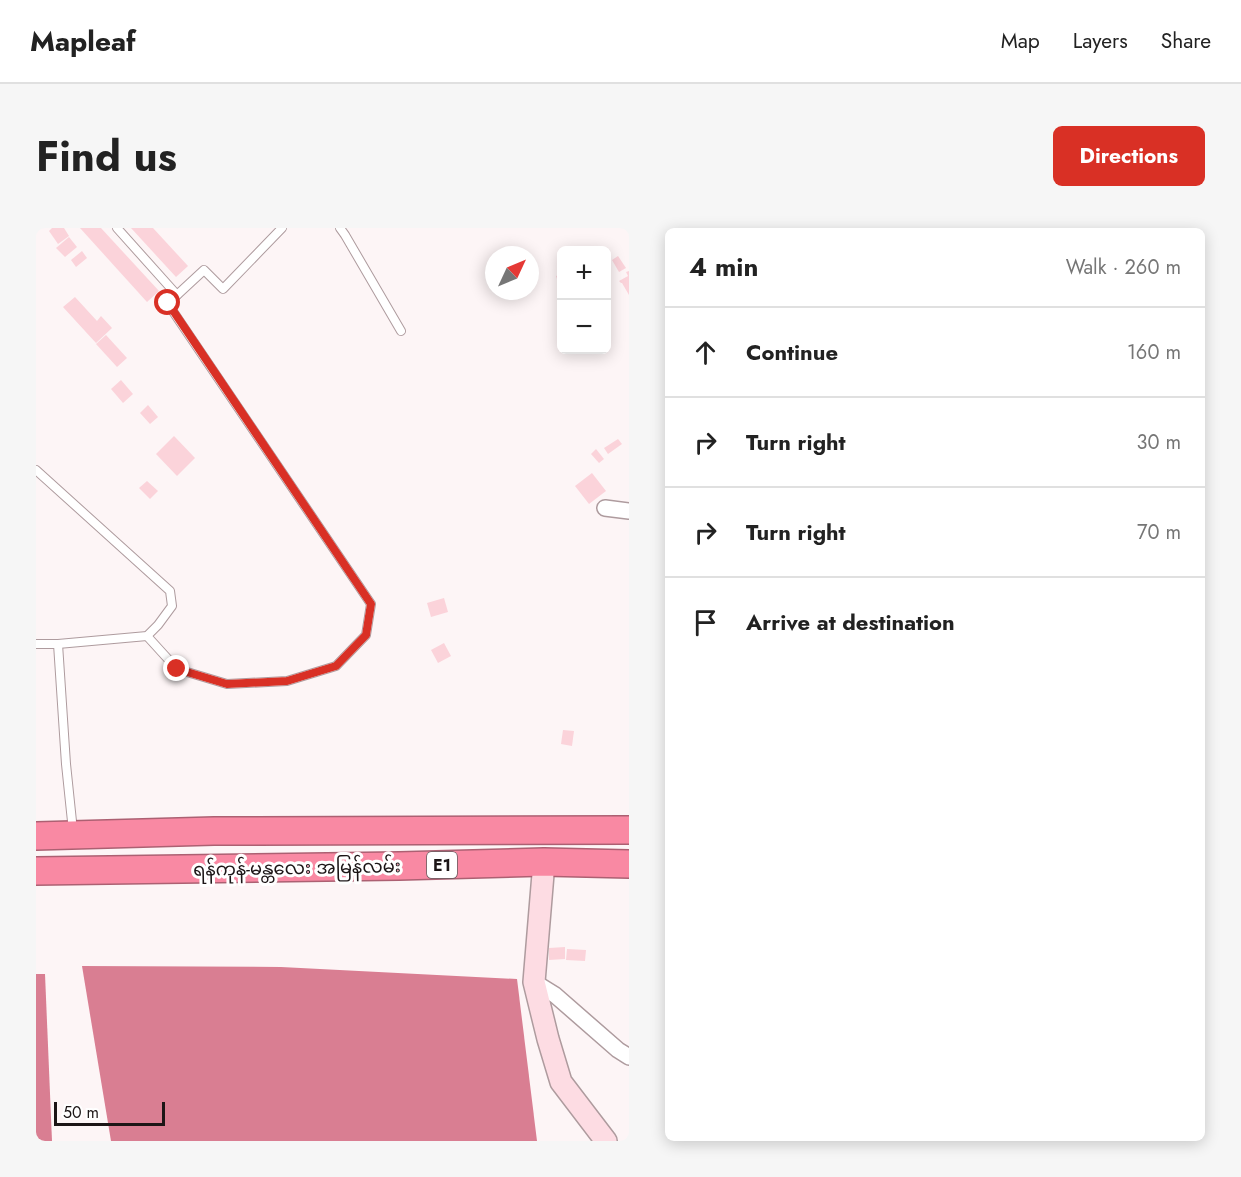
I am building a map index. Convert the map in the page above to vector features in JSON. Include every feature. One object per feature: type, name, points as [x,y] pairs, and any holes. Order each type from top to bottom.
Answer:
[{"type":"highway","name":"ရန်ကုန်-မန္တလေး အမြန်လမ်း","points":[[36,836],[214,831],[629,830]]},
{"type":"highway","name":"ရန်ကုန်-မန္တလေး အမြန်လမ်း","points":[[36,872],[544,862],[629,864]]},
{"type":"street","points":[[605,508],[629,511]]},
{"type":"street","points":[[544,862],[534,981],[561,1082],[606,1141]]},
{"type":"street","points":[[534,981],[555,995],[629,1057]]},
{"type":"lane","points":[[117,228],[177,295]]},
{"type":"lane","points":[[147,636],[177,669],[227,684],[287,681],[336,666],[366,635],[371,604],[168,303],[204,270],[223,289],[282,228]]},
{"type":"lane","points":[[340,228],[401,332]]},
{"type":"lane","points":[[36,470],[170,591],[171,606],[147,636],[36,644]]},
{"type":"lane","points":[[58,644],[66,764],[74,836]]},
{"type":"shaded area","points":[[82,966],[281,967],[517,979],[537,1141],[111,1141]]},
{"type":"shaded area","points":[[36,974],[45,974],[52,1141],[36,1141]]},
{"type":"building","points":[[52,228],[64,228],[69,236],[58,244],[49,231]]},
{"type":"building","points":[[80,228],[101,228],[159,291],[147,302]]},
{"type":"building","points":[[131,228],[153,228],[188,266],[176,277]]},
{"type":"building","points":[[69,237],[77,247],[65,257],[56,248]]},
{"type":"building","points":[[82,251],[87,258],[76,267],[71,260]]},
{"type":"building","points":[[618,256],[626,268],[619,272],[612,260]]},
{"type":"building","points":[[629,271],[629,295],[619,281],[628,276],[626,272]]},
{"type":"building","points":[[75,297],[97,321],[101,316],[112,328],[96,343],[63,307]]},
{"type":"building","points":[[106,335],[127,358],[117,367],[96,344]]},
{"type":"building","points":[[121,380],[133,394],[123,403],[111,389]]},
{"type":"building","points":[[148,405],[158,417],[150,424],[140,413]]},
{"type":"building","points":[[174,436],[195,458],[177,476],[156,454]]},
{"type":"building","points":[[618,439],[622,444],[608,454],[604,448]]},
{"type":"building","points":[[596,449],[604,459],[599,463],[591,454]]},
{"type":"building","points":[[592,473],[606,491],[589,504],[575,486]]},
{"type":"building","points":[[147,481],[158,491],[150,499],[139,488]]},
{"type":"building","points":[[444,598],[448,612],[431,617],[427,603]]},
{"type":"building","points":[[444,643],[451,656],[438,663],[431,650]]},
{"type":"building","points":[[563,730],[574,731],[572,746],[561,744]]},
{"type":"building","points":[[565,947],[565,959],[549,960],[549,948]]},
{"type":"building","points":[[567,949],[586,950],[585,961],[566,960]]},
{"type":"route","points":[[168,303],[371,604],[366,635],[336,666],[287,681],[227,684],[177,669]]}]
